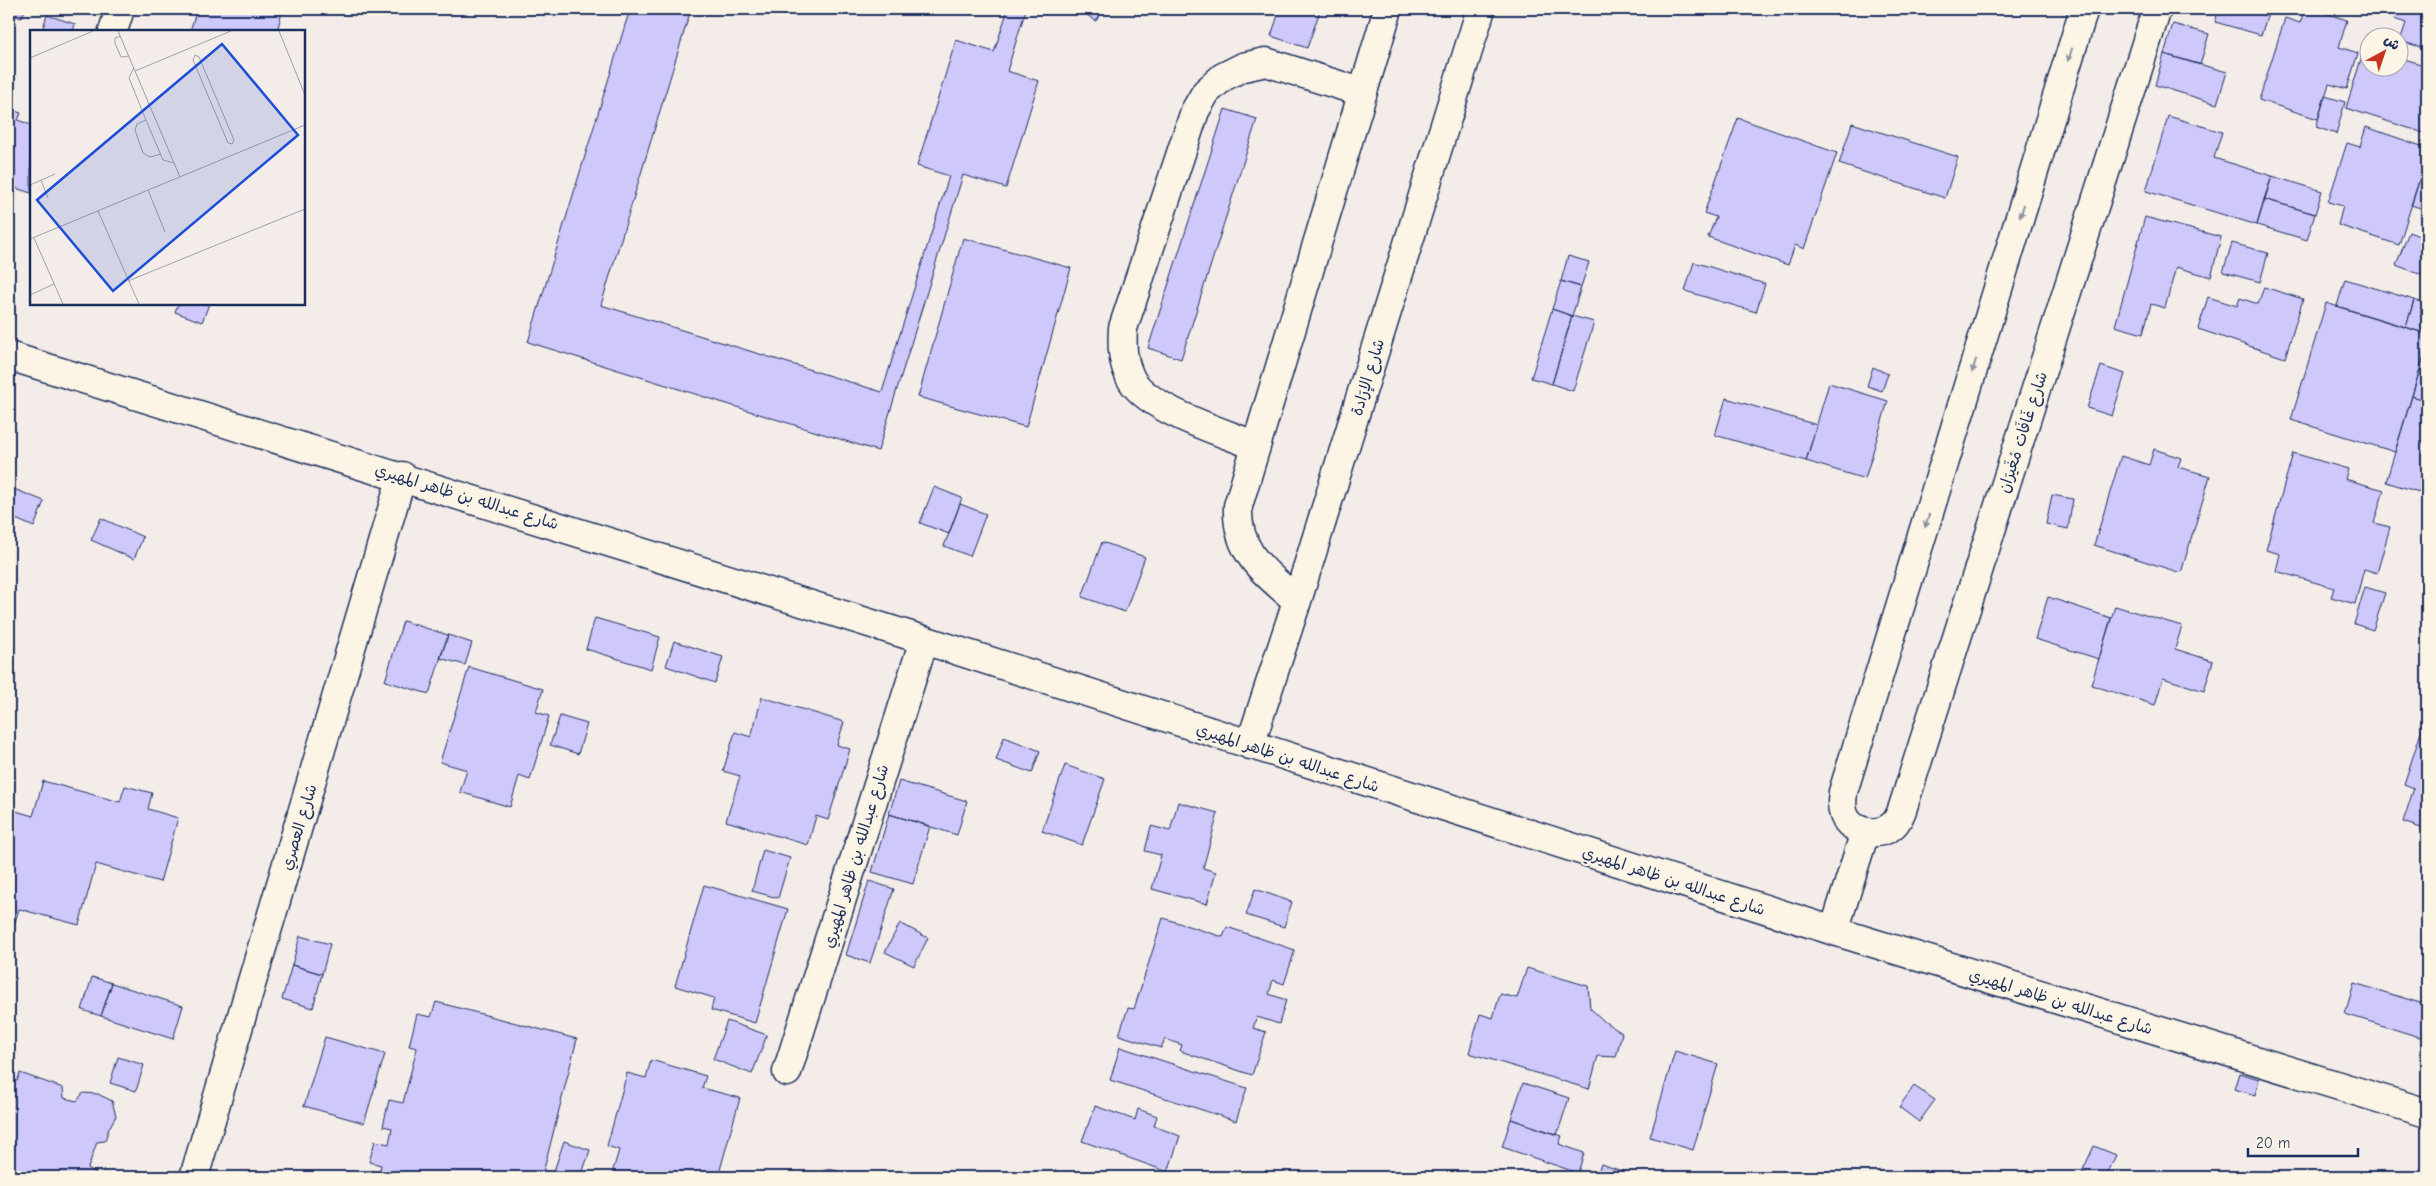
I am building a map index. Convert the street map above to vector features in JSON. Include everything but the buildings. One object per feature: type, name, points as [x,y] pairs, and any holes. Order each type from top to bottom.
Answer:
[{"type":"street","points":[[113,30],[120,9]]},
{"type":"street","points":[[1297,601],[1250,556],[1241,541],[1237,524],[1238,506],[1388,9]]},
{"type":"street","name":"شارع الإرَادة","points":[[1250,745],[1297,601],[1481,9]]},
{"type":"street","points":[[1834,931],[1865,832],[1853,826],[1845,817],[1842,804],[1844,792],[2084,9]]},
{"type":"street","name":"شارع غَافَات مْغَيرَان","points":[[1865,832],[1880,832],[1894,824],[1902,810],[2157,9]]},
{"type":"street","points":[[1256,446],[1170,410],[1147,398],[1130,378],[1122,353],[1123,328],[1194,111],[1206,92],[1223,77],[1243,66],[1266,62],[1362,92]]},
{"type":"street","name":"شارع عبدالله بن ظاهر المهيري","points":[[9,356],[402,476],[924,640],[1834,931],[2427,1113]]},
{"type":"street","name":"شارع العصري","points":[[194,1177],[402,476]]},
{"type":"street","name":"شارع عبدالله بن ظاهر المهيري","points":[[787,1072],[924,640]]}]
